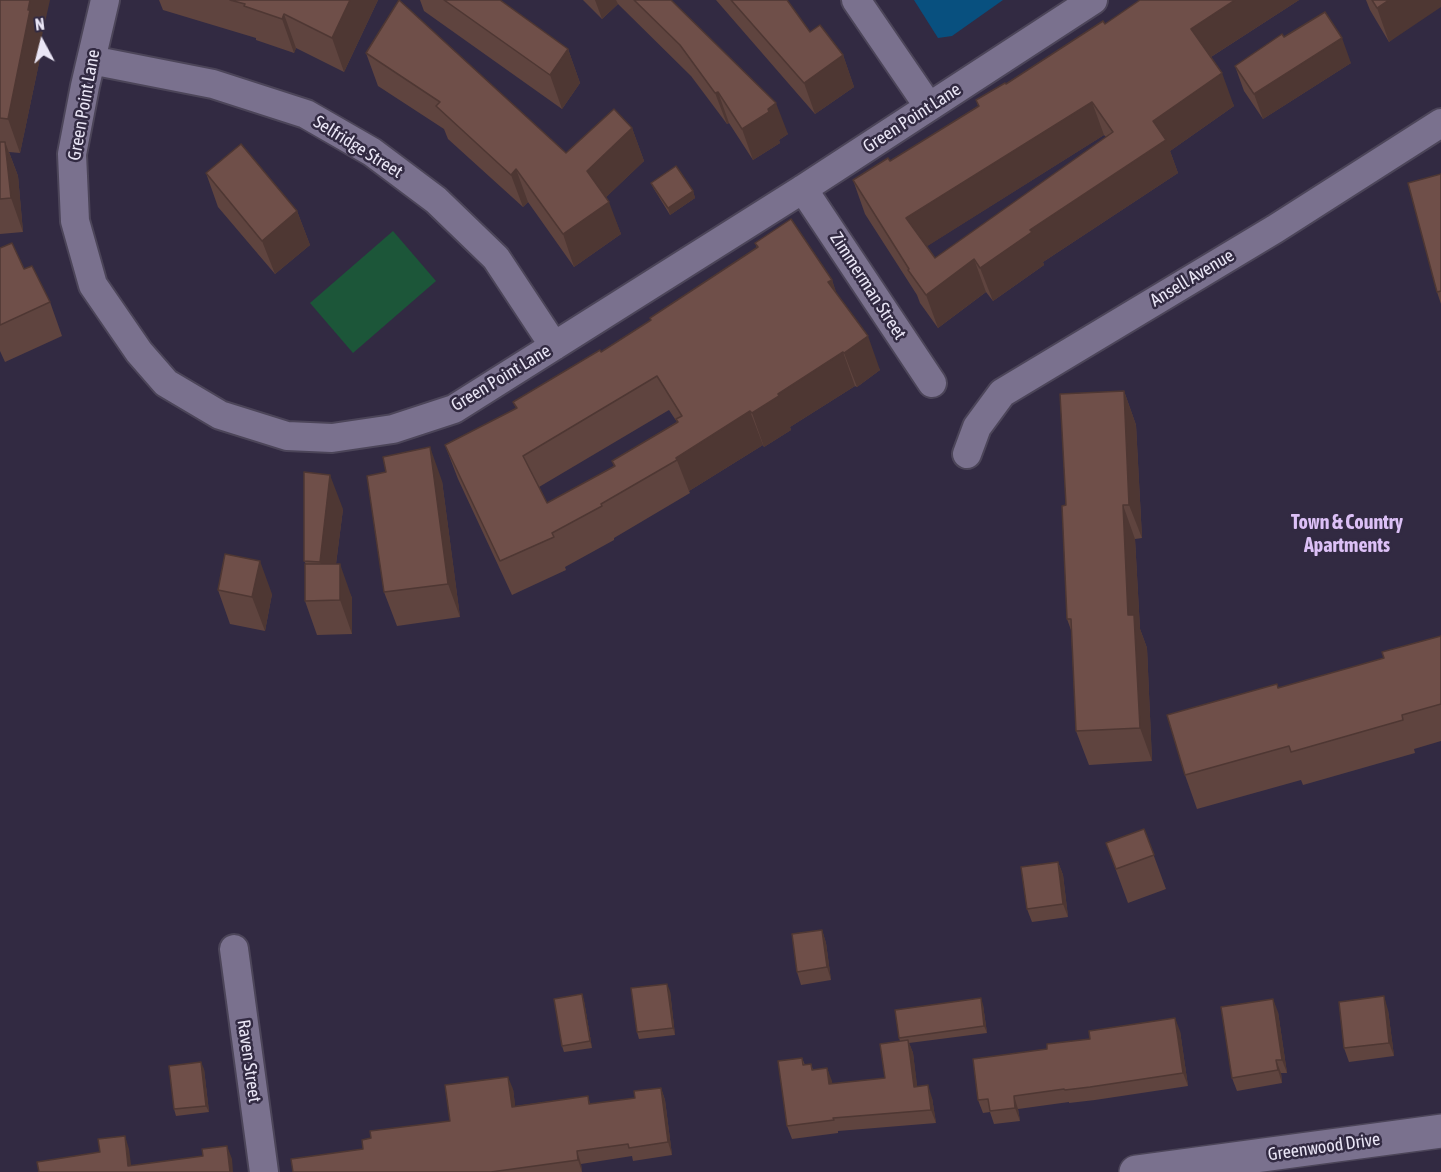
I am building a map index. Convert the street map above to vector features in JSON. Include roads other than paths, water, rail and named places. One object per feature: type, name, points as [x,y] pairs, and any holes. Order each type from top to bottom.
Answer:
[{"type":"street","name":"Green Point Lane","points":[[105,0],[72,154],[75,221],[93,285],[139,352],[166,383],[220,415],[287,436],[332,438],[393,429],[454,409],[803,189],[1090,1]]},
{"type":"street","points":[[856,0],[929,107]]},
{"type":"street","name":"Selfridge Street","points":[[91,60],[213,84],[286,107],[306,114],[372,152],[436,200],[496,258],[554,346]]},
{"type":"street","name":"Ansell Avenue","points":[[967,454],[977,427],[1002,393],[1275,229],[1441,123]]},
{"type":"street","name":"Zimmerman Street","points":[[803,189],[932,383]]},
{"type":"street","name":"Raven Street","points":[[234,949],[264,1172]]},
{"type":"street","name":"Greenwood Drive","points":[[1136,1172],[1441,1131]]},
{"type":"water","points":[[914,0],[1003,0],[952,36],[938,38]]},
{"type":"district","name":"Town & Country Apartments","points":[[1347,534]]}]
